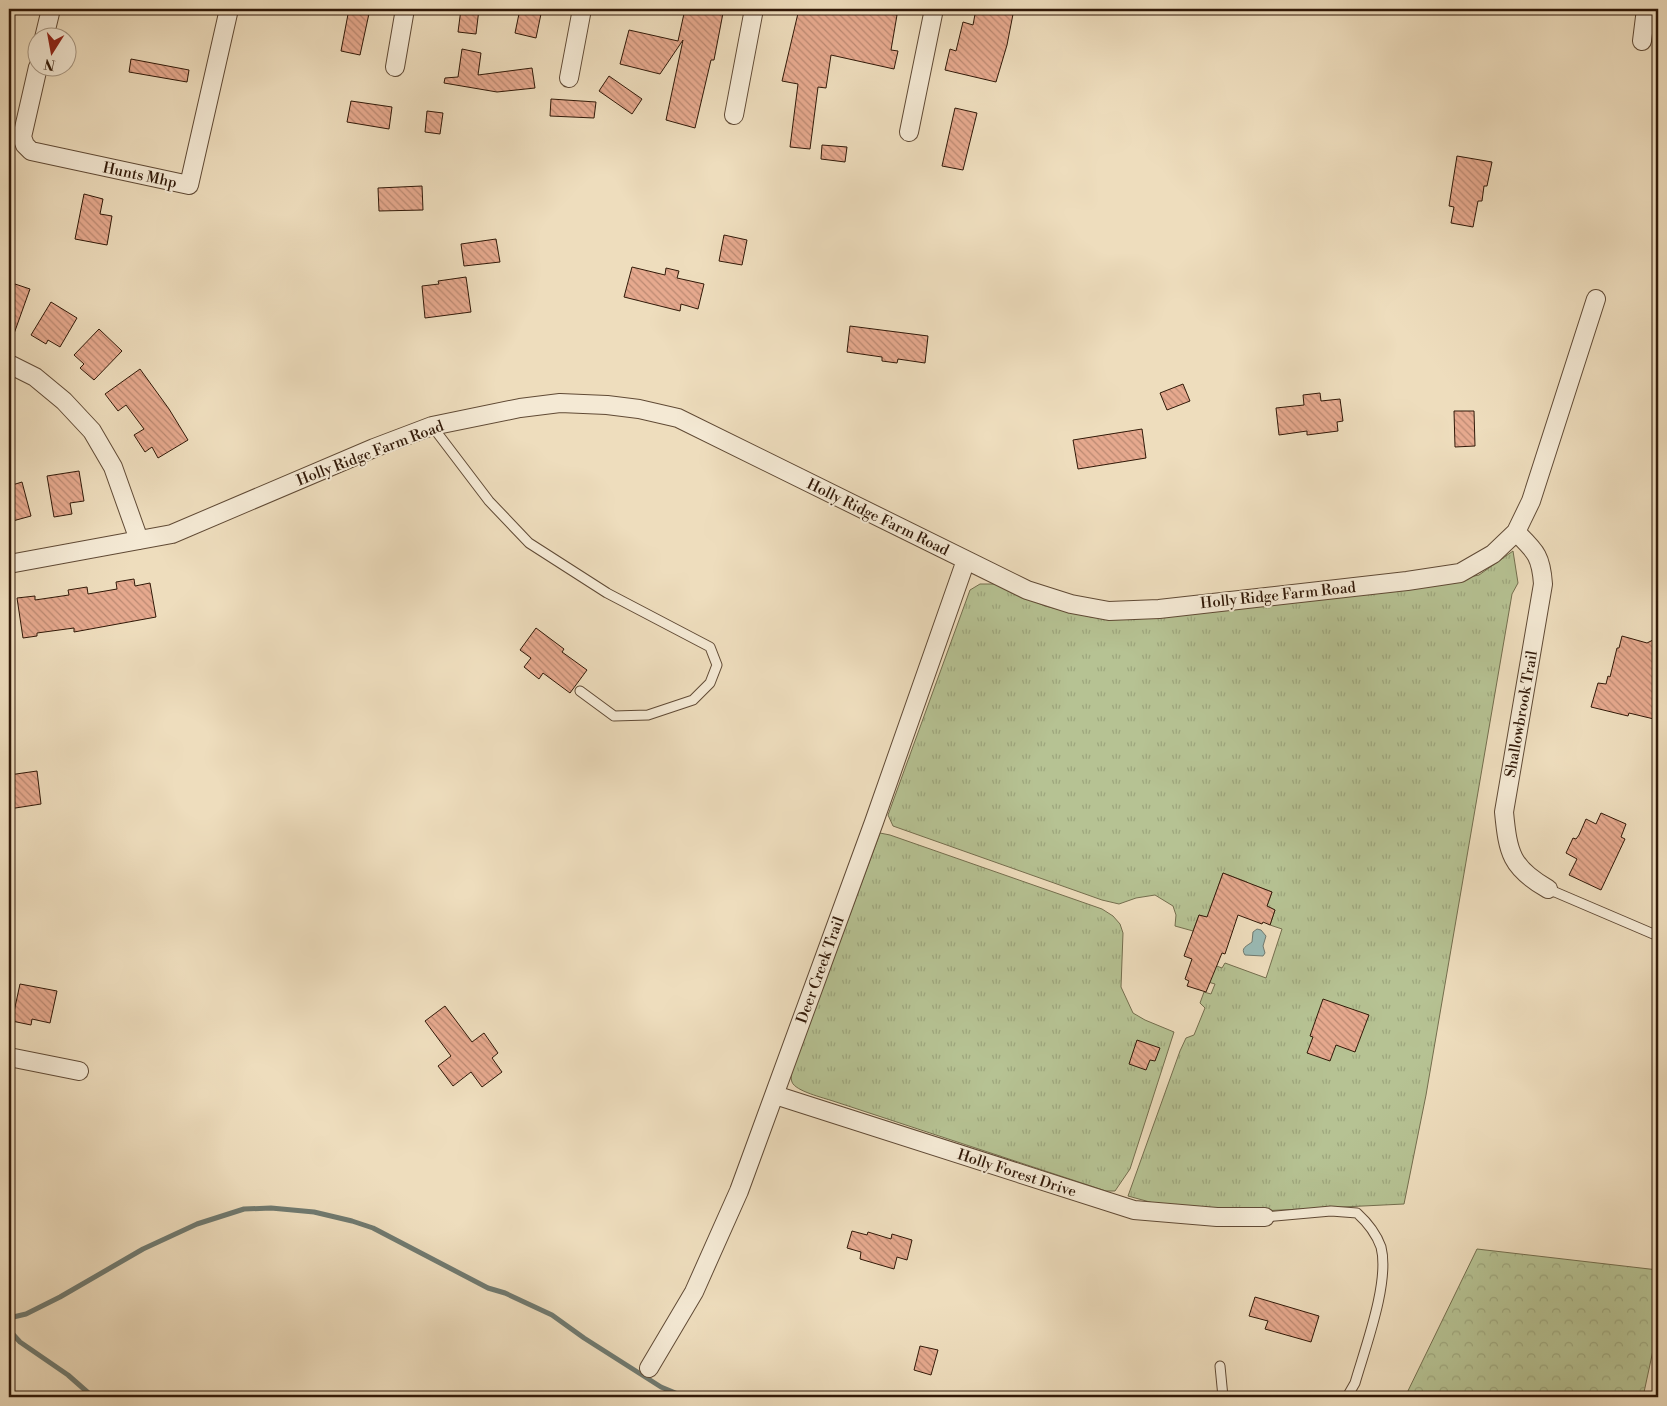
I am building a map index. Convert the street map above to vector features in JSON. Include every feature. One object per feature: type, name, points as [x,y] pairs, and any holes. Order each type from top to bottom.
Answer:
[{"type":"street","points":[[46,28],[51,9]]},
{"type":"street","name":"Hunts Mhp","points":[[35,78],[22,137],[25,145],[31,151],[189,185],[230,9]]},
{"type":"street","points":[[395,67],[405,9]]},
{"type":"street","points":[[569,78],[582,9]]},
{"type":"street","points":[[734,115],[754,9]]},
{"type":"street","points":[[909,132],[934,9]]},
{"type":"street","points":[[1642,41],[1646,9]]},
{"type":"street","name":"Holly Ridge Farm Road","points":[[9,564],[172,534],[432,426],[520,408],[560,403],[607,405],[639,409],[678,418],[1027,590],[1071,604],[1109,611],[1159,609],[1400,582],[1460,573],[1493,554],[1516,532],[1531,501],[1596,299]]},
{"type":"street","points":[[9,364],[35,377],[64,401],[92,431],[114,467],[139,540]]},
{"type":"street","name":"Shallowbrook Trail","points":[[1516,532],[1537,554],[1542,566],[1543,584],[1504,812],[1506,837],[1511,854],[1520,869],[1531,879],[1548,889]]},
{"type":"street","name":"Deer Creek Trail","points":[[649,1368],[694,1292],[739,1191],[966,560]]},
{"type":"street","points":[[9,1057],[79,1071]]},
{"type":"street","name":"Holly Forest Drive","points":[[775,1095],[1134,1210],[1217,1217],[1265,1217]]},
{"type":"lane","points":[[432,426],[490,501],[529,543],[608,593],[710,648],[717,665],[710,683],[693,700],[648,715],[614,716],[580,691]]},
{"type":"lane","points":[[1548,889],[1658,936]]},
{"type":"lane","points":[[1265,1217],[1331,1211],[1357,1213],[1372,1227],[1381,1248],[1383,1284],[1355,1384],[1347,1397]]},
{"type":"lane","points":[[1220,1366],[1223,1397]]},
{"type":"green space","points":[[1513,551],[1518,583],[1512,594],[1426,1095],[1404,1204],[1261,1211],[1179,1210],[1128,1196],[1180,1051],[1186,1038],[1194,1035],[1205,1008],[1200,1003],[1204,992],[1211,994],[1215,984],[1208,982],[1214,965],[1222,968],[1225,963],[1266,978],[1282,929],[1270,925],[1275,910],[1267,906],[1272,892],[1256,886],[1246,886],[1247,882],[1223,873],[1212,904],[1211,919],[1199,915],[1193,931],[1175,926],[1176,915],[1173,906],[1155,895],[1136,898],[1119,904],[1102,900],[893,826],[888,815],[970,590],[980,584],[995,584],[1045,606],[1091,617],[1137,619],[1304,601],[1441,583],[1479,575]]},
{"type":"green space","points":[[880,833],[1102,909],[1113,916],[1120,924],[1123,933],[1121,987],[1133,1013],[1174,1032],[1130,1169],[1115,1191],[1106,1191],[817,1096],[798,1088],[792,1082],[793,1068]]},
{"type":"green space","points":[[1477,1249],[1658,1270],[1658,1327],[1643,1397],[1405,1397]]},
{"type":"water","points":[[1257,929],[1261,930],[1266,936],[1263,946],[1265,953],[1263,956],[1245,955],[1243,951],[1252,942],[1253,932]]},
{"type":"building","points":[[349,9],[370,9],[360,55],[341,51]]},
{"type":"building","points":[[461,9],[479,9],[476,34],[458,32]]},
{"type":"building","points":[[520,9],[542,9],[536,38],[515,33]]},
{"type":"building","points":[[685,9],[705,9],[723,13],[714,60],[711,60],[695,128],[666,120],[683,40],[660,74],[620,64],[629,30],[678,41]]},
{"type":"building","points":[[799,9],[862,9],[897,15],[891,50],[898,51],[894,69],[831,55],[826,88],[818,87],[810,149],[790,147],[798,84],[782,81]]},
{"type":"building","points":[[976,9],[1014,9],[1007,45],[996,82],[945,70],[950,49],[956,51],[963,22],[973,25]]},
{"type":"building","points":[[462,49],[481,53],[478,75],[532,68],[535,88],[497,92],[444,83],[445,78],[458,77]]},
{"type":"building","points":[[131,59],[189,70],[187,82],[129,72]]},
{"type":"building","points":[[609,76],[642,99],[632,114],[599,91]]},
{"type":"building","points":[[551,99],[596,102],[594,118],[550,116]]},
{"type":"building","points":[[351,101],[392,107],[389,129],[347,122]]},
{"type":"building","points":[[955,108],[977,113],[963,170],[942,166]]},
{"type":"building","points":[[427,111],[443,113],[440,134],[425,132]]},
{"type":"building","points":[[822,145],[847,147],[845,162],[821,159]]},
{"type":"building","points":[[1457,156],[1492,162],[1487,186],[1484,186],[1482,201],[1478,201],[1473,227],[1451,223],[1454,207],[1449,206]]},
{"type":"building","points":[[422,186],[423,210],[379,211],[378,188]]},
{"type":"building","points":[[84,194],[103,199],[100,214],[112,216],[107,245],[75,239]]},
{"type":"building","points":[[724,235],[747,240],[742,265],[719,261]]},
{"type":"building","points":[[496,239],[500,262],[464,266],[461,244]]},
{"type":"building","points":[[632,267],[665,275],[666,268],[679,271],[677,278],[704,284],[698,309],[681,304],[680,311],[624,297]]},
{"type":"building","points":[[466,277],[471,312],[425,318],[422,286],[439,284],[438,281]]},
{"type":"building","points":[[9,282],[30,289],[11,342],[9,342]]},
{"type":"building","points":[[51,302],[77,318],[60,347],[48,340],[46,344],[31,335]]},
{"type":"building","points":[[850,326],[928,336],[925,363],[898,359],[897,363],[882,361],[882,357],[847,352]]},
{"type":"building","points":[[99,329],[122,351],[94,380],[80,368],[84,364],[74,355]]},
{"type":"building","points":[[140,369],[169,409],[188,440],[158,458],[152,447],[145,452],[134,435],[144,429],[126,405],[118,411],[105,394]]},
{"type":"building","points":[[1183,384],[1190,401],[1167,410],[1160,393]]},
{"type":"building","points":[[1320,393],[1321,401],[1340,399],[1343,421],[1337,422],[1338,431],[1307,435],[1307,431],[1279,435],[1276,408],[1304,405],[1303,395]]},
{"type":"building","points":[[1454,411],[1474,411],[1475,446],[1455,447]]},
{"type":"building","points":[[1142,429],[1146,458],[1078,469],[1073,440]]},
{"type":"building","points":[[79,471],[84,501],[70,503],[72,514],[54,517],[47,476]]},
{"type":"building","points":[[22,482],[31,516],[9,522],[9,486]]},
{"type":"building","points":[[134,579],[135,586],[150,583],[156,617],[74,632],[74,628],[37,633],[37,636],[23,638],[17,598],[35,596],[35,600],[69,595],[68,590],[87,587],[88,594],[117,589],[116,582]]},
{"type":"building","points":[[536,628],[564,649],[562,652],[587,670],[570,693],[543,673],[539,679],[524,667],[531,658],[520,650]]},
{"type":"building","points":[[1622,636],[1647,643],[1653,640],[1658,649],[1658,720],[1629,713],[1628,716],[1591,707],[1598,683],[1606,684],[1608,676],[1610,677]]},
{"type":"building","points":[[37,771],[41,804],[9,809],[9,775]]},
{"type":"building","points":[[1601,813],[1626,824],[1621,837],[1625,839],[1601,890],[1569,875],[1577,859],[1566,853],[1573,838],[1576,839],[1579,835],[1586,819],[1596,824]]},
{"type":"building","points":[[1223,873],[1272,892],[1267,906],[1275,910],[1270,925],[1238,915],[1225,954],[1222,953],[1206,992],[1187,986],[1189,981],[1185,979],[1192,959],[1184,956],[1199,915],[1207,917]]},
{"type":"building","points":[[20,984],[57,991],[50,1023],[32,1019],[31,1025],[12,1021]]},
{"type":"building","points":[[1323,999],[1369,1015],[1355,1052],[1336,1045],[1330,1061],[1307,1053],[1313,1037],[1310,1036]]},
{"type":"building","points":[[445,1006],[472,1042],[484,1033],[498,1053],[492,1058],[502,1072],[482,1087],[471,1072],[453,1086],[438,1066],[451,1056],[425,1021]]},
{"type":"building","points":[[1137,1040],[1160,1048],[1155,1061],[1150,1060],[1146,1070],[1129,1064]]},
{"type":"building","points":[[852,1231],[867,1235],[868,1232],[891,1239],[892,1234],[912,1240],[907,1260],[897,1257],[894,1269],[860,1259],[861,1252],[847,1248]]},
{"type":"building","points":[[1255,1297],[1319,1316],[1311,1342],[1265,1329],[1268,1321],[1249,1316]]},
{"type":"building","points":[[920,1346],[938,1350],[931,1375],[914,1370]]},
{"type":"waterway","points":[[9,1318],[26,1314],[60,1297],[143,1249],[197,1224],[244,1209],[271,1208],[314,1212],[373,1228],[488,1288],[505,1293],[552,1315],[584,1338],[661,1387],[685,1397]]},
{"type":"waterway","points":[[9,1330],[20,1342],[68,1375],[93,1397]]}]
